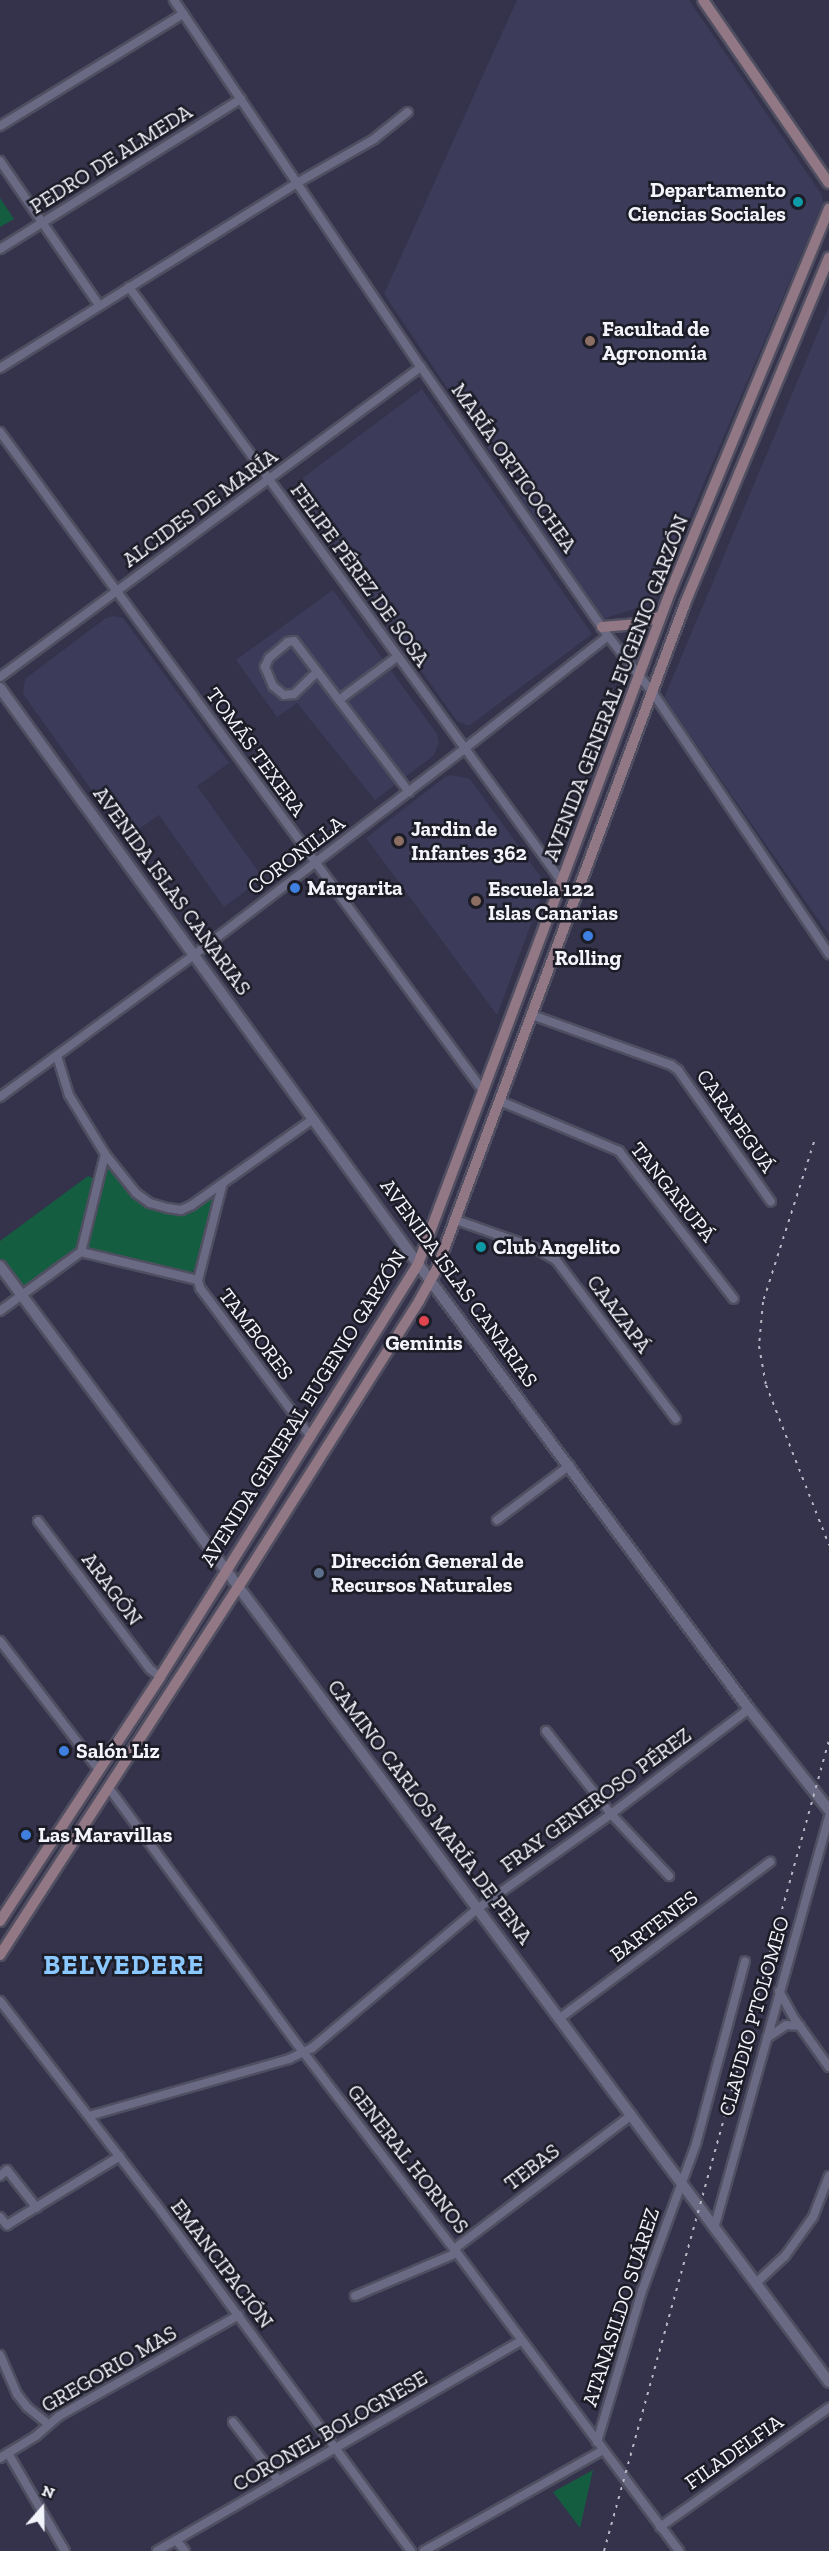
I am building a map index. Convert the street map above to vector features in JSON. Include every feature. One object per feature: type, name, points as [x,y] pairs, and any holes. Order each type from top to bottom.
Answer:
[{"type":"main road","points":[[703,0],[829,183]]},
{"type":"main road","name":"AVENIDA GENERAL EUGENIO GARZÓN","points":[[0,1921],[160,1677],[418,1264],[563,883],[661,616],[829,208]]},
{"type":"main road","name":"AVENIDA GENERAL EUGENIO GARZÓN","points":[[0,1955],[239,1586],[431,1280],[456,1220],[690,591],[829,258]]},
{"type":"main road","points":[[605,631],[661,616]]},
{"type":"street","name":"MARÍA ORTICOCHEA","points":[[174,0],[421,367],[605,631],[653,693],[829,954]]},
{"type":"street","points":[[0,126],[183,15]]},
{"type":"street","name":"PEDRO DE ALMEDA","points":[[0,249],[241,99]]},
{"type":"street","points":[[0,368],[297,183],[374,139],[408,111]]},
{"type":"street","points":[[0,161],[99,305]]},
{"type":"street","name":"FELIPE PÉREZ DE SOSA","points":[[129,287],[563,883]]},
{"type":"street","name":"ALCIDES DE MARÍA","points":[[0,677],[270,481],[421,367]]},
{"type":"street","name":"TOMÁS TEXERA","points":[[0,432],[484,1092]]},
{"type":"street","name":"CORONILLA","points":[[0,1097],[194,955],[465,749],[605,631]]},
{"type":"street","points":[[317,672],[294,694],[284,695],[273,686],[265,667],[269,658],[288,642],[294,641],[409,792]]},
{"type":"street","points":[[339,700],[397,657]]},
{"type":"street","name":"AVENIDA ISLAS CANARIAS","points":[[0,688],[418,1264],[570,1465],[749,1709],[829,1810]]},
{"type":"street","name":"CARAPEGUÁ","points":[[532,1015],[670,1065],[678,1070],[771,1202]]},
{"type":"street","points":[[57,1056],[69,1095],[105,1154],[136,1193],[150,1203],[181,1210],[222,1186],[313,1119]]},
{"type":"street","name":"TANGARUPÁ","points":[[500,1101],[619,1151],[734,1299]]},
{"type":"street","points":[[0,1311],[81,1252],[105,1154]]},
{"type":"street","points":[[81,1252],[198,1280],[222,1186]]},
{"type":"street","name":"CAAZAPÁ","points":[[456,1220],[535,1248],[556,1260],[676,1419]]},
{"type":"street","name":"CAMINO CARLOS MARÍA DE PENA","points":[[0,1266],[477,1909],[715,2225],[829,2382]]},
{"type":"street","name":"TAMBORES","points":[[198,1280],[203,1293],[311,1437]]},
{"type":"street","points":[[497,1520],[570,1465]]},
{"type":"street","name":"ARAGÓN","points":[[38,1521],[150,1669],[160,1677]]},
{"type":"street","points":[[0,1641],[99,1770]]},
{"type":"street","name":"FRAY GENEROSO PÉREZ","points":[[89,2116],[304,2053],[477,1909],[611,1814],[749,1709]]},
{"type":"street","points":[[546,1731],[611,1814],[669,1876]]},
{"type":"street","name":"GENERAL HORNOS","points":[[109,1788],[304,2053],[679,2551]]},
{"type":"street","name":"CLAUDIO PTOLOMEO","points":[[715,2225],[829,1817]]},
{"type":"street","name":"BARTENES","points":[[560,2018],[770,1862]]},
{"type":"street","name":"ATANASILDO SUÁREZ","points":[[597,2442],[642,2291],[683,2185],[745,1961]]},
{"type":"street","points":[[779,1991],[829,2067]]},
{"type":"street","name":"EMANCIPACIÓN","points":[[0,2001],[239,2315],[411,2551]]},
{"type":"street","points":[[766,2039],[786,2025],[800,2026]]},
{"type":"street","name":"TEBAS","points":[[354,2296],[455,2251],[632,2115]]},
{"type":"street","points":[[0,2217],[7,2225],[120,2156]]},
{"type":"street","points":[[0,2176],[7,2170],[37,2208]]},
{"type":"street","points":[[756,2283],[785,2256],[813,2217],[829,2176]]},
{"type":"street","name":"GREGORIO MAS","points":[[0,2458],[48,2424],[239,2315]]},
{"type":"street","name":"CORONEL BOLOGNESE","points":[[157,2551],[520,2341]]},
{"type":"street","points":[[0,2355],[16,2394],[27,2407],[48,2424]]},
{"type":"street","name":"FILADELFIA","points":[[660,2527],[829,2408]]},
{"type":"street","points":[[233,2422],[279,2481]]},
{"type":"street","points":[[424,2551],[603,2450]]},
{"type":"street","points":[[8,2453],[65,2551]]},
{"type":"street","points":[[176,2540],[185,2551]]},
{"type":"shaded area","name":"Facultad de Agronomía","points":[[517,0],[689,0],[822,195],[823,203],[653,603],[603,619],[384,294]]},
{"type":"shaded area","points":[[829,306],[829,935],[664,698]]},
{"type":"shaded area","points":[[422,389],[592,634],[469,726],[457,721],[296,496],[300,480]]},
{"type":"shaded area","points":[[333,590],[437,734],[439,742],[434,755],[375,800],[297,703],[277,717],[236,660]]},
{"type":"shaded area","points":[[113,616],[123,618],[229,763],[197,786],[263,878],[224,907],[159,815],[126,838],[23,694],[25,679],[106,618]]},
{"type":"shaded area","name":"Escuela 122 Islas Canarias","points":[[452,775],[470,779],[546,884],[497,1015],[366,838],[445,777]]},
{"type":"green space","points":[[0,198],[14,219],[0,227]]},
{"type":"green space","points":[[107,1167],[136,1200],[153,1208],[170,1212],[194,1207],[213,1198],[200,1260],[195,1270],[189,1273],[87,1248]]},
{"type":"green space","points":[[88,1176],[95,1179],[76,1249],[21,1288],[0,1259],[0,1241]]},
{"type":"green space","points":[[593,2470],[580,2528],[553,2492]]},
{"type":"railway","points":[[814,1142],[763,1302],[759,1346],[766,1385],[829,1545]]},
{"type":"railway","points":[[604,2551],[829,1740]]},
{"type":"place","name":"Departamento Ciencias Sociales","points":[[798,202]]},
{"type":"place","name":"Facultad de Agronomía","points":[[590,341]]},
{"type":"place","name":"Jardin de Infantes 362","points":[[399,841]]},
{"type":"place","name":"Margarita","points":[[295,888]]},
{"type":"place","name":"Escuela 122 Islas Canarias","points":[[476,901]]},
{"type":"place","name":"Rolling","points":[[588,936]]},
{"type":"place","name":"Club Angelito","points":[[481,1247]]},
{"type":"place","name":"Geminis","points":[[424,1321]]},
{"type":"place","name":"Dirección General de Recursos Naturales","points":[[319,1573]]},
{"type":"place","name":"Salón Liz","points":[[64,1751]]},
{"type":"place","name":"Las Maravillas","points":[[26,1835]]},
{"type":"district","name":"BELVEDERE","points":[[124,1966]]}]
